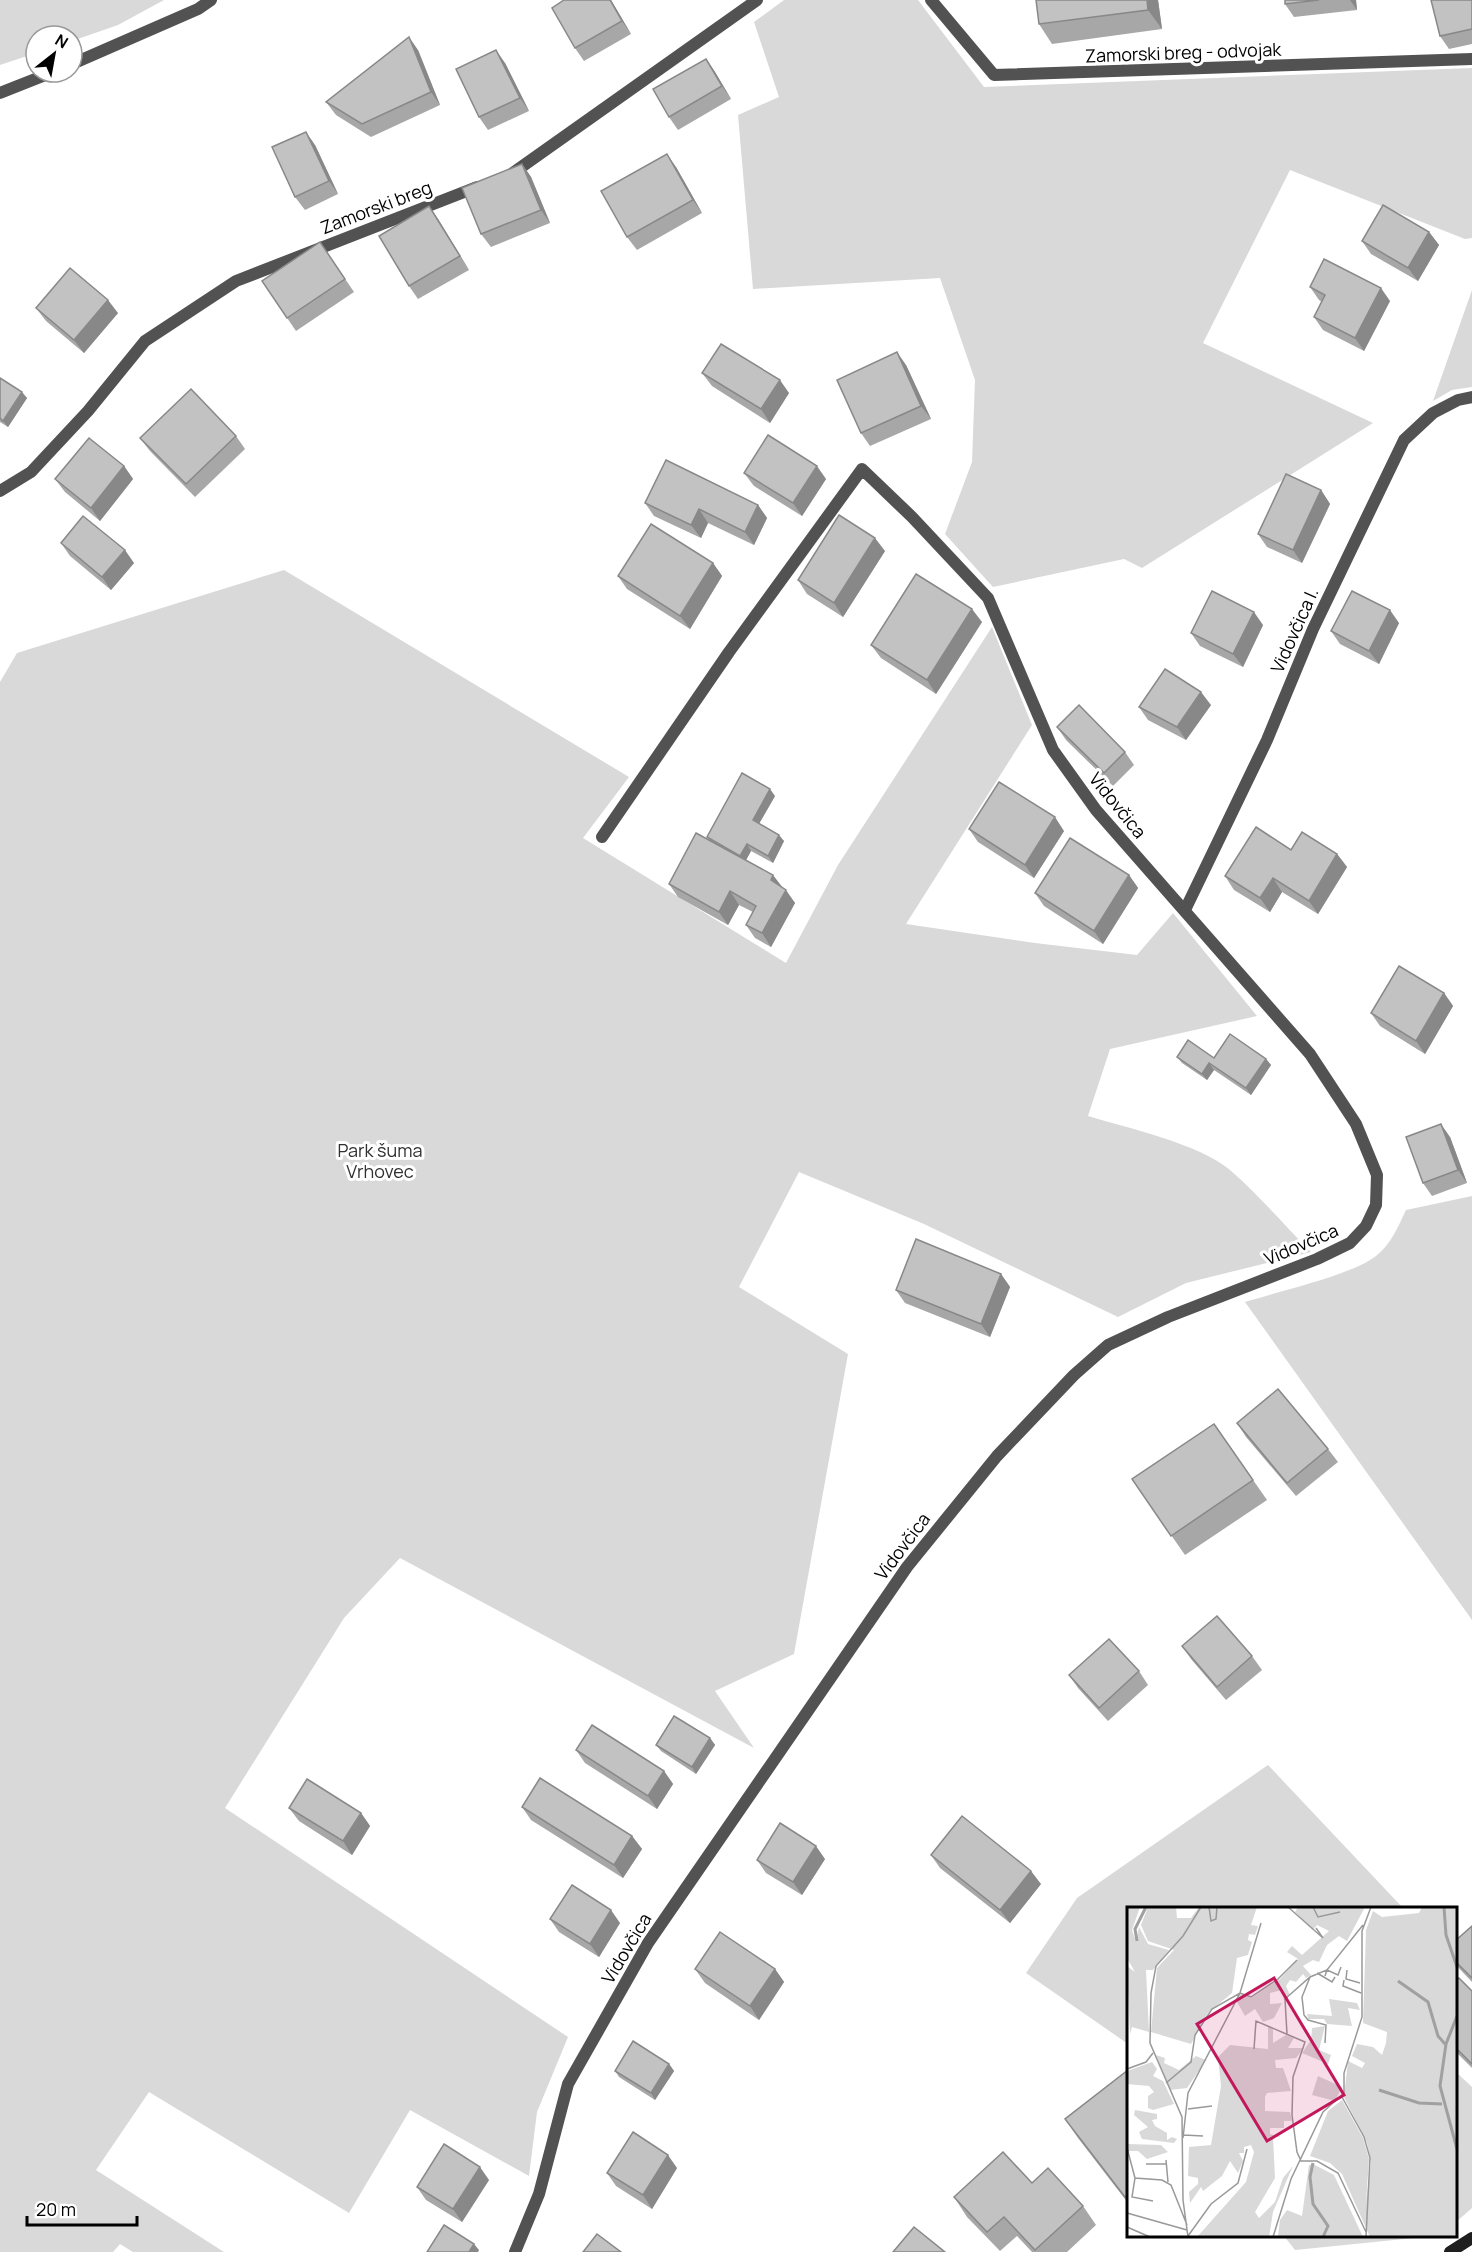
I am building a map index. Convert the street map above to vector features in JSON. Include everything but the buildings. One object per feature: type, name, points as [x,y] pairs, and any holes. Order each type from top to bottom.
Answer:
[{"type":"street","points":[[84,58],[198,9],[211,0]]},
{"type":"street","name":"Zamorski breg","points":[[0,491],[31,472],[88,411],[145,341],[236,281],[515,173],[757,0]]},
{"type":"street","name":"Zamorski breg - odvojak","points":[[931,0],[994,75],[1472,59]]},
{"type":"street","points":[[0,93],[24,83]]},
{"type":"street","name":"Vidovčica I.","points":[[1185,910],[1267,740],[1313,629],[1404,440],[1433,413],[1458,400],[1472,398]]},
{"type":"street","name":"Vidovčica","points":[[515,2252],[539,2194],[568,2084],[648,1943],[906,1567],[997,1456],[1074,1375],[1108,1345],[1168,1317],[1350,1244],[1366,1226],[1376,1205],[1377,1175],[1356,1124],[1310,1054],[1096,810],[1053,750],[988,598],[862,468],[729,652],[602,837]]},
{"type":"street","points":[[1450,2252],[1472,2238]]},
{"type":"green space","points":[[0,0],[164,0],[118,25],[84,37],[84,24],[24,24],[24,57],[0,65]]},
{"type":"green space","points":[[784,0],[918,0],[984,87],[1472,68],[1472,238],[1465,239],[1290,170],[1203,343],[1373,423],[1142,568],[1124,559],[993,587],[945,534],[972,462],[975,380],[940,278],[753,289],[738,115],[779,97],[754,22]]},
{"type":"green space","points":[[1472,290],[1472,387],[1452,390],[1433,401]]},
{"type":"green space","name":"Park šuma Vrhovec","points":[[284,570],[629,777],[583,838],[786,963],[838,865],[992,627],[1032,725],[906,924],[1137,955],[1173,913],[1257,1016],[1110,1049],[1088,1116],[1162,1138],[1201,1152],[1217,1161],[1251,1190],[1311,1252],[1186,1283],[1118,1317],[924,1224],[799,1172],[739,1287],[848,1354],[794,1654],[715,1691],[754,1748],[400,1558],[344,1618],[225,1808],[568,2037],[537,2112],[529,2176],[410,2110],[349,2213],[149,2092],[96,2170],[224,2252],[133,2252],[120,2244],[113,2252],[0,2252],[0,682],[17,653]]},
{"type":"green space","points":[[1472,1196],[1472,1620],[1245,1302],[1332,1276],[1365,1263],[1386,1246],[1406,1210]]},
{"type":"green space","points":[[1268,1765],[1402,1907],[1127,1907],[1127,2043],[1026,1973],[1077,1898]]},
{"type":"green space","points":[[1457,2073],[1472,2087],[1472,2208],[1457,2221]]},
{"type":"green space","points":[[1285,2237],[1424,2237],[1295,2250]]}]
